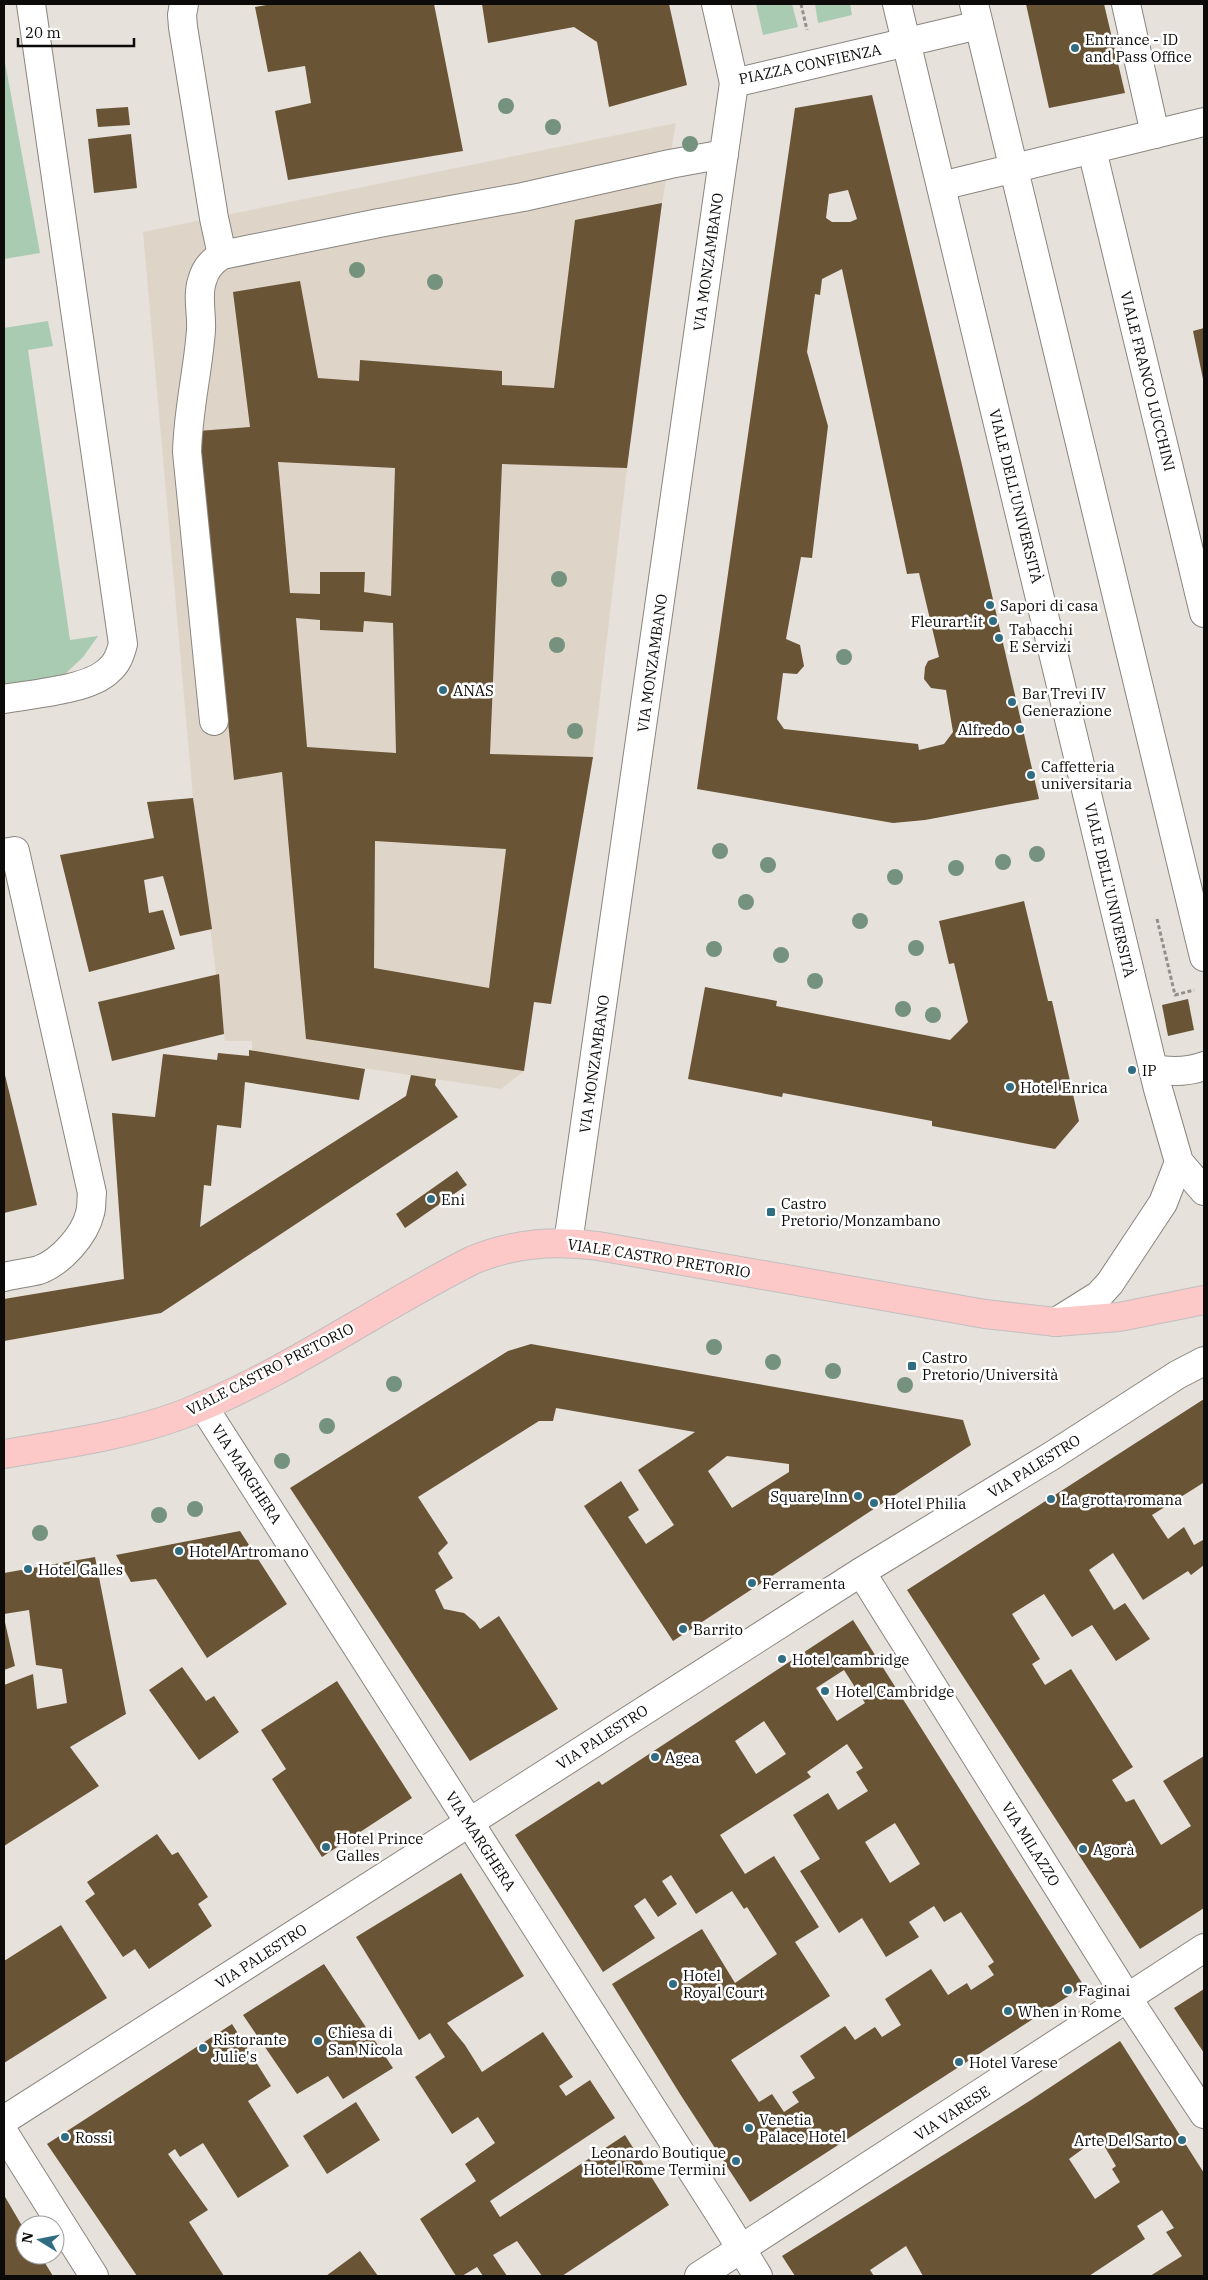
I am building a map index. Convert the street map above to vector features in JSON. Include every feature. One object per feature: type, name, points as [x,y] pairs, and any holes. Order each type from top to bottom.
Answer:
[{"type":"main road","name":"VIALE CASTRO PRETORIO","points":[[4,1454],[115,1434],[156,1424],[203,1406],[311,1350],[473,1260],[502,1249],[529,1244],[568,1243],[598,1246],[985,1314],[1056,1322],[1119,1317],[1204,1300]]},
{"type":"street","points":[[4,699],[86,684],[108,672],[118,661],[123,644],[31,4]]},
{"type":"street","points":[[184,4],[183,27],[214,218],[222,255]]},
{"type":"street","name":"PIAZZA CONFIENZA","points":[[716,4],[734,84],[906,43]]},
{"type":"street","name":"VIALE DELL'UNIVERSITÀ","points":[[897,4],[1153,1069],[1179,1162],[1204,1191]]},
{"type":"street","points":[[1126,4],[1155,134]]},
{"type":"street","points":[[906,43],[976,14],[1204,957]]},
{"type":"street","name":"VIA MONZAMBANO","points":[[568,1243],[734,84]]},
{"type":"street","points":[[941,186],[1204,122]]},
{"type":"street","name":"VIALE FRANCO LUCCHINI","points":[[1092,150],[1204,613]]},
{"type":"street","points":[[214,721],[188,477],[187,435],[201,330],[200,292],[206,270],[214,259],[222,255],[379,223],[523,197],[670,164],[724,154]]},
{"type":"street","points":[[4,853],[15,852],[92,1193],[90,1213],[82,1231],[69,1248],[56,1260],[40,1269],[4,1276]]},
{"type":"street","points":[[1153,1069],[1167,1071],[1187,1070],[1204,1066]]},
{"type":"street","points":[[1056,1322],[1098,1295],[1110,1283],[1163,1203],[1179,1162]]},
{"type":"street","name":"VIA PALESTRO","points":[[4,2120],[861,1572],[1053,1455],[1170,1379],[1204,1361]]},
{"type":"street","name":"VIA MARGHERA","points":[[203,1406],[758,2276]]},
{"type":"street","name":"VIA MILAZZO","points":[[861,1572],[1128,1999],[1204,2114]]},
{"type":"street","name":"VIA VARESE","points":[[699,2276],[1204,1948]]},
{"type":"street","points":[[4,2133],[94,2276]]},
{"type":"path","points":[[801,4],[808,33]]},
{"type":"shaded area","points":[[676,123],[662,203],[627,468],[593,757],[551,1004],[534,1002],[524,1071],[501,1089],[252,1051],[252,1041],[225,1041],[193,798],[143,232]]},
{"type":"green space","points":[[756,4],[792,4],[798,27],[763,35]]},
{"type":"green space","points":[[815,4],[850,4],[852,15],[818,23]]},
{"type":"green space","points":[[4,57],[40,253],[4,259]]},
{"type":"green space","points":[[48,321],[53,346],[28,350],[70,640],[98,636],[83,657],[63,676],[4,686],[4,328]]},
{"type":"building","points":[[272,4],[434,4],[463,151],[288,180],[275,111],[311,103],[305,66],[268,72],[255,7]]},
{"type":"building","points":[[482,4],[669,4],[687,85],[609,107],[597,42],[574,27],[488,43]]},
{"type":"building","name":"Entrance - ID and Pass Office","points":[[1026,4],[1104,4],[1125,93],[1049,108]]},
{"type":"building","points":[[872,95],[962,465],[1039,799],[925,820],[893,823],[697,789],[795,108]],"holes":[[[848,190],[857,219],[850,222],[832,222],[826,218],[829,194]],[[842,269],[907,574],[919,573],[939,657],[928,661],[925,667],[924,679],[931,688],[946,690],[953,732],[944,744],[919,750],[918,744],[784,729],[777,719],[783,673],[797,674],[804,666],[800,645],[786,639],[801,557],[812,558],[828,426],[807,352],[815,294],[820,295],[822,279]]]},
{"type":"building","points":[[128,107],[130,125],[98,127],[96,109]]},
{"type":"building","points":[[131,134],[137,188],[94,193],[88,139]]},
{"type":"building","name":"ANAS","points":[[662,203],[627,468],[502,464],[490,754],[593,757],[551,1004],[534,1002],[524,1071],[306,1039],[282,772],[234,780],[198,431],[250,427],[233,292],[300,281],[318,378],[359,381],[360,360],[502,371],[502,385],[554,388],[575,220]],"holes":[[[278,462],[395,468],[391,596],[364,592],[365,572],[320,572],[320,594],[290,593]],[[296,618],[320,620],[320,630],[363,632],[364,621],[393,623],[396,753],[307,747]],[[375,841],[506,849],[489,988],[374,968]]]},
{"type":"building","points":[[1204,328],[1204,379],[1203,379],[1193,331]]},
{"type":"building","points":[[193,798],[212,929],[180,936],[163,876],[144,880],[149,913],[163,910],[175,949],[89,972],[60,855],[154,838],[147,802]]},
{"type":"building","points":[[1024,901],[1048,1001],[1052,1001],[1079,1121],[1055,1149],[932,1126],[932,1121],[783,1093],[782,1097],[688,1079],[705,987],[777,1001],[776,1006],[950,1040],[968,1022],[954,963],[949,964],[939,921]]},
{"type":"building","points":[[219,974],[224,1034],[112,1061],[98,1002]]},
{"type":"building","points":[[1188,999],[1194,1030],[1168,1036],[1162,1005]]},
{"type":"building","points":[[249,1050],[365,1069],[359,1100],[245,1082],[241,1128],[217,1125],[211,1186],[204,1185],[200,1227],[406,1096],[411,1075],[436,1079],[435,1085],[458,1117],[161,1313],[4,1341],[4,1299],[124,1279],[112,1113],[155,1117],[163,1054],[217,1060],[218,1053],[249,1056]]},
{"type":"building","points":[[4,1071],[37,1205],[4,1213]]},
{"type":"building","name":"Eni","points":[[457,1171],[467,1185],[405,1228],[396,1214]]},
{"type":"building","points":[[531,1344],[963,1420],[971,1445],[673,1641],[584,1506],[621,1481],[639,1510],[628,1517],[646,1544],[674,1525],[638,1470],[695,1432],[556,1408],[553,1421],[539,1421],[418,1497],[448,1543],[438,1553],[453,1578],[435,1590],[444,1609],[464,1613],[480,1629],[499,1616],[558,1709],[470,1761],[290,1488],[508,1351]],"holes":[[[727,1456],[789,1464],[789,1472],[732,1508],[708,1471]]]},
{"type":"building","points":[[1204,1399],[1204,1485],[1203,1483],[1152,1515],[1168,1539],[1184,1527],[1194,1545],[1203,1540],[1204,1565],[1191,1575],[1188,1571],[1143,1600],[1113,1553],[1089,1570],[1114,1610],[1125,1603],[1150,1639],[1116,1661],[1092,1625],[1072,1637],[1044,1594],[1012,1614],[1040,1659],[1032,1664],[1045,1685],[1071,1669],[1133,1767],[1112,1780],[1126,1802],[1134,1799],[1161,1845],[1191,1826],[1163,1781],[1204,1756],[1204,1908],[1140,1949],[907,1590]]},
{"type":"building","points":[[240,1531],[287,1604],[207,1658],[156,1579],[131,1582],[116,1555]]},
{"type":"building","points":[[95,1557],[126,1714],[70,1747],[99,1786],[4,1846],[4,1685],[33,1674],[37,1709],[67,1703],[62,1669],[36,1665],[29,1610],[4,1614],[4,1573]]},
{"type":"building","points":[[4,1618],[15,1666],[4,1670]]},
{"type":"building","points":[[853,1620],[1084,1986],[750,2202],[612,1984],[702,1929],[735,1983],[777,1954],[747,1907],[744,1909],[732,1891],[696,1914],[671,1875],[662,1881],[677,1904],[658,1917],[645,1898],[634,1906],[655,1938],[603,1972],[515,1835],[599,1781],[602,1785]],"holes":[[[844,1670],[865,1703],[837,1721],[816,1688]],[[764,1721],[786,1754],[756,1774],[735,1741]],[[847,1744],[863,1768],[856,1772],[868,1791],[838,1810],[828,1793],[793,1815],[820,1859],[800,1871],[839,1933],[862,1918],[886,1957],[919,1937],[909,1922],[934,1906],[944,1922],[961,1912],[994,1962],[988,1966],[994,1975],[971,1990],[967,1983],[948,1995],[931,1969],[885,1999],[901,2025],[882,2037],[875,2027],[855,2040],[845,2026],[800,2056],[815,2078],[792,2092],[799,2102],[784,2112],[772,2094],[759,2102],[731,2060],[830,1996],[795,1942],[819,1927],[774,1856],[745,1874],[720,1835],[811,1777],[807,1772]],[[895,1823],[920,1864],[890,1883],[865,1842]]]},
{"type":"building","points":[[182,1667],[206,1701],[214,1696],[239,1732],[199,1760],[149,1690]]},
{"type":"building","points":[[337,1681],[412,1798],[322,1857],[272,1779],[286,1769],[261,1730]]},
{"type":"building","points":[[157,1834],[172,1855],[178,1852],[208,1897],[198,1904],[212,1926],[149,1969],[135,1949],[123,1957],[85,1901],[95,1894],[87,1882]]},
{"type":"building","points":[[461,1873],[524,1976],[447,2023],[465,2045],[482,2072],[543,2032],[573,2077],[559,2086],[566,2096],[590,2080],[615,2118],[490,2201],[500,2217],[625,2135],[669,2205],[562,2276],[542,2276],[517,2241],[493,2255],[507,2276],[483,2276],[477,2267],[462,2276],[456,2276],[420,2219],[476,2181],[465,2164],[495,2143],[478,2117],[452,2134],[415,2077],[445,2057],[430,2033],[419,2040],[356,1937]]},
{"type":"building","points":[[61,1925],[107,1998],[4,2063],[4,1961]]},
{"type":"building","name":"Chiesa di San Nicola","points":[[324,1964],[393,2068],[343,2099],[328,2076],[297,2094],[243,2015]]},
{"type":"building","points":[[1204,1989],[1204,2053],[1174,2008]]},
{"type":"building","points":[[232,2024],[271,2086],[248,2101],[289,2166],[238,2198],[203,2143],[180,2157],[175,2149],[168,2154],[208,2210],[189,2222],[224,2276],[137,2276],[47,2144]]},
{"type":"building","points":[[1120,2041],[1204,2173],[1204,2276],[1150,2276],[1182,2256],[1166,2232],[1174,2228],[1162,2210],[1137,2226],[1145,2239],[1089,2276],[923,2276],[906,2246],[870,2270],[874,2276],[795,2276],[782,2256],[1031,2100]],"holes":[[[1099,2137],[1116,2166],[1112,2169],[1120,2182],[1095,2199],[1069,2159]]]},
{"type":"building","points":[[356,2102],[380,2140],[327,2174],[303,2136]]},
{"type":"building","points":[[4,2195],[16,2215],[15,2265],[46,2265],[53,2276],[4,2276]]},
{"type":"building","points":[[360,2251],[378,2276],[326,2276]]},
{"type":"place","name":"Entrance - ID and Pass Office","points":[[1075,48]]},
{"type":"place","name":"Sapori di casa","points":[[990,605]]},
{"type":"place","name":"Fleurart.it","points":[[993,621]]},
{"type":"place","name":"Tabacchi E Servizi","points":[[999,638]]},
{"type":"place","name":"ANAS","points":[[443,690]]},
{"type":"place","name":"Bar Trevi IV Generazione","points":[[1012,702]]},
{"type":"place","name":"Alfredo","points":[[1020,729]]},
{"type":"place","name":"Caffetteria universitaria","points":[[1031,775]]},
{"type":"place","name":"IP","points":[[1132,1070]]},
{"type":"place","name":"Hotel Enrica","points":[[1010,1087]]},
{"type":"place","name":"Eni","points":[[431,1199]]},
{"type":"place","name":"Castro Pretorio/Monzambano","points":[[771,1212]]},
{"type":"place","name":"Castro Pretorio/Università","points":[[912,1366]]},
{"type":"place","name":"Square Inn","points":[[858,1496]]},
{"type":"place","name":"La grotta romana","points":[[1051,1499]]},
{"type":"place","name":"Hotel Philia","points":[[874,1503]]},
{"type":"place","name":"Hotel Artromano","points":[[179,1551]]},
{"type":"place","name":"Hotel Galles","points":[[28,1569]]},
{"type":"place","name":"Ferramenta","points":[[752,1583]]},
{"type":"place","name":"Barrito","points":[[683,1629]]},
{"type":"place","name":"Hotel cambridge","points":[[782,1659]]},
{"type":"place","name":"Hotel Cambridge","points":[[825,1691]]},
{"type":"place","name":"Agea","points":[[655,1757]]},
{"type":"place","name":"Hotel Prince Galles","points":[[326,1847]]},
{"type":"place","name":"Agorà","points":[[1083,1849]]},
{"type":"place","name":"Hotel Royal Court","points":[[673,1984]]},
{"type":"place","name":"Faginai","points":[[1068,1990]]},
{"type":"place","name":"When in Rome","points":[[1008,2011]]},
{"type":"place","name":"Chiesa di San Nicola","points":[[318,2041]]},
{"type":"place","name":"Ristorante Julie's","points":[[203,2048]]},
{"type":"place","name":"Hotel Varese","points":[[959,2062]]},
{"type":"place","name":"Venetia Palace Hotel","points":[[749,2128]]},
{"type":"place","name":"Rossi","points":[[65,2137]]},
{"type":"place","name":"Arte Del Sarto","points":[[1182,2140]]},
{"type":"place","name":"Leonardo Boutique Hotel Rome Termini","points":[[736,2161]]}]
